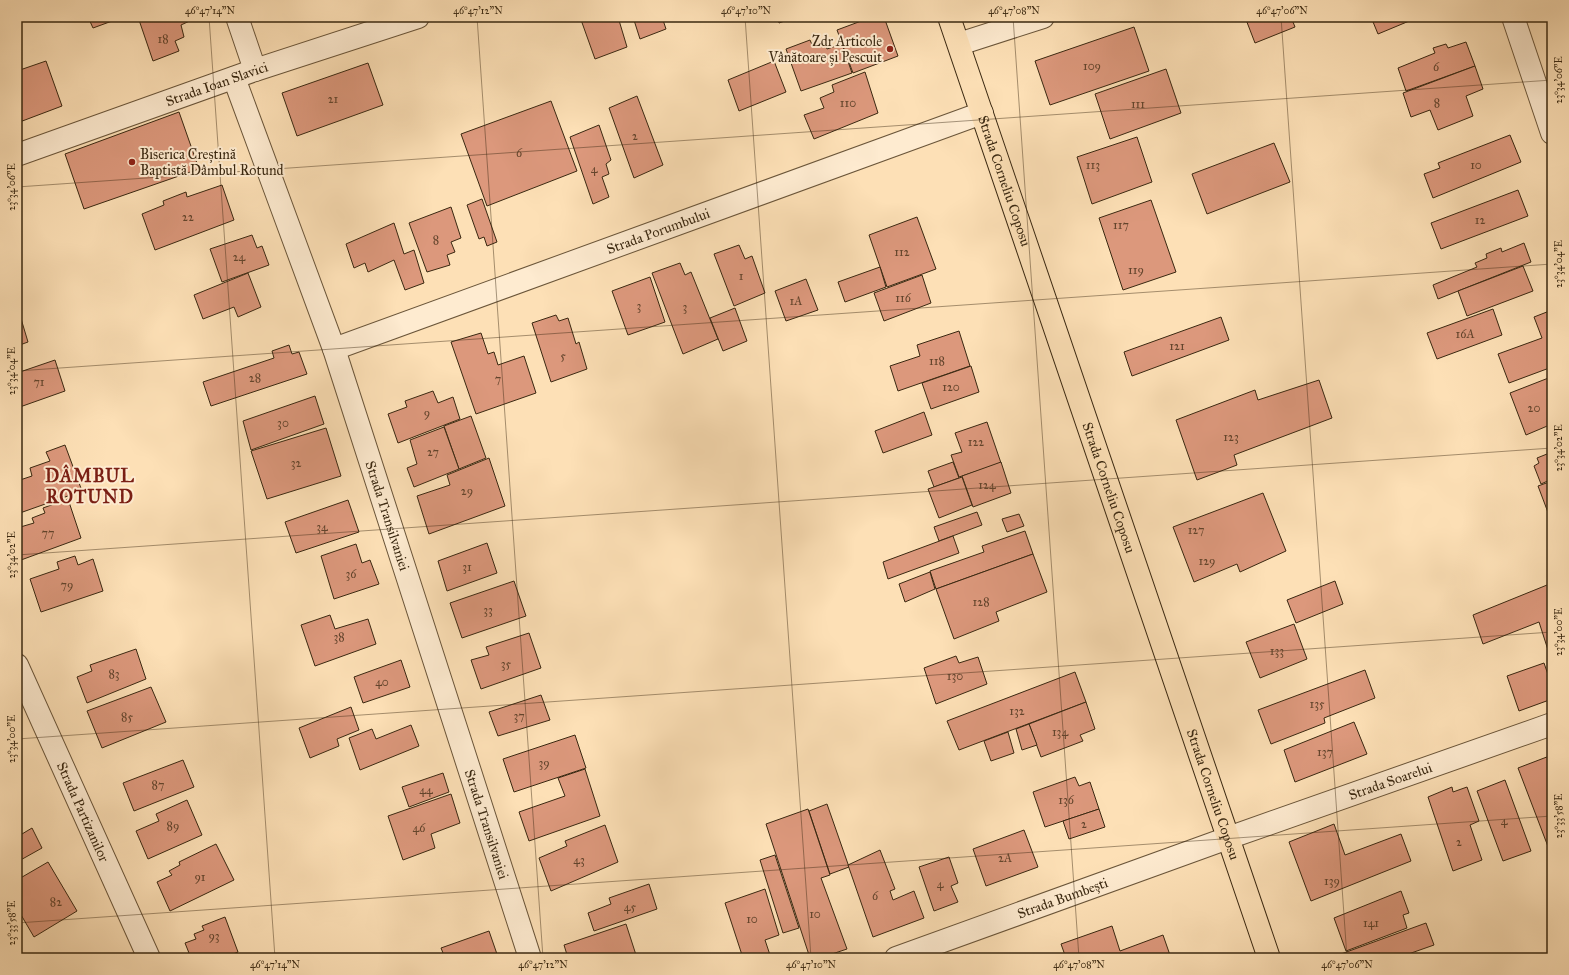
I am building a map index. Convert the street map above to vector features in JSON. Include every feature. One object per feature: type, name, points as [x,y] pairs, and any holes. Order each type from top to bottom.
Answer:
[{"type":"main road","name":"Strada Corneliu Coposu","points":[[949,17],[1269,958]]},
{"type":"street","points":[[237,17],[255,70]]},
{"type":"street","name":"Strada Ioan Slavici","points":[[17,155],[255,70],[418,17]]},
{"type":"street","points":[[959,44],[1043,17]]},
{"type":"street","points":[[1513,17],[1552,133]]},
{"type":"street","name":"Strada Transilvaniei","points":[[234,78],[334,349],[530,958]]},
{"type":"street","name":"Strada Porumbului","points":[[334,349],[982,113]]},
{"type":"street","name":"Strada Partizanilor","points":[[17,665],[149,958]]},
{"type":"street","name":"Strada Soarelui","points":[[1228,838],[1552,724]]},
{"type":"street","name":"Strada Bumbești","points":[[896,958],[1228,838]]},
{"type":"building","points":[[88,17],[123,17],[93,28]]},
{"type":"building","points":[[138,17],[196,18],[181,25],[184,37],[175,41],[179,51],[153,61]]},
{"type":"building","points":[[580,17],[618,17],[627,47],[595,59]]},
{"type":"building","points":[[633,17],[662,17],[666,29],[640,39]]},
{"type":"building","points":[[777,17],[796,17],[779,23]]},
{"type":"building","points":[[872,17],[884,17],[898,56],[853,73],[837,30]]},
{"type":"building","points":[[1245,17],[1291,17],[1295,27],[1255,43]]},
{"type":"building","points":[[1371,17],[1413,17],[1414,19],[1378,34]]},
{"type":"building","points":[[1134,27],[1149,71],[1050,105],[1035,61]]},
{"type":"building","points":[[810,40],[813,47],[825,42],[827,49],[842,44],[852,73],[801,91],[786,49]]},
{"type":"building","points":[[1466,42],[1475,66],[1406,91],[1398,68],[1435,53],[1433,48],[1446,44],[1448,48]]},
{"type":"building","points":[[46,61],[62,106],[17,123],[17,71]]},
{"type":"building","points":[[774,61],[786,92],[739,111],[728,80]]},
{"type":"building","points":[[368,63],[383,105],[297,136],[282,93]]},
{"type":"building","points":[[1475,66],[1483,89],[1466,96],[1473,116],[1438,130],[1430,110],[1411,117],[1403,93]]},
{"type":"building","points":[[1166,69],[1181,113],[1110,139],[1095,94]]},
{"type":"building","points":[[865,72],[878,113],[814,139],[804,115],[824,108],[820,98],[834,92],[832,85]]},
{"type":"building","points":[[637,96],[663,165],[634,178],[609,108]]},
{"type":"building","points":[[551,101],[577,171],[487,206],[461,134]]},
{"type":"building","name":"Biserica Creștină Baptistă Dâmbul Rotund","points":[[179,112],[199,169],[84,209],[65,154]]},
{"type":"building","points":[[599,125],[611,160],[606,164],[609,174],[602,177],[609,197],[593,204],[570,137]]},
{"type":"building","points":[[1510,135],[1521,162],[1433,198],[1424,174],[1440,168],[1438,163]]},
{"type":"building","points":[[1137,137],[1152,182],[1092,204],[1077,157]]},
{"type":"building","points":[[1274,143],[1290,182],[1207,214],[1192,174]]},
{"type":"building","points":[[222,185],[234,220],[155,250],[142,214],[164,205],[163,201],[186,192],[187,197]]},
{"type":"building","points":[[1518,190],[1528,216],[1441,249],[1431,223]]},
{"type":"building","points":[[482,199],[497,242],[487,246],[484,237],[479,239],[467,205]]},
{"type":"building","points":[[1151,200],[1176,272],[1123,290],[1099,218]]},
{"type":"building","points":[[451,207],[461,238],[451,242],[455,252],[447,255],[450,265],[427,272],[409,223]]},
{"type":"building","points":[[917,217],[936,269],[887,287],[869,235]]},
{"type":"building","points":[[394,223],[404,254],[414,250],[424,283],[405,290],[394,260],[368,272],[365,263],[354,268],[346,244]]},
{"type":"building","points":[[252,235],[257,248],[262,246],[269,265],[222,282],[210,249]]},
{"type":"building","points":[[1524,243],[1531,262],[1438,299],[1433,285],[1477,267],[1475,263],[1487,258],[1486,254],[1501,248],[1502,252]]},
{"type":"building","points":[[739,245],[745,259],[752,256],[765,293],[734,306],[714,254]]},
{"type":"building","points":[[680,263],[685,275],[691,272],[718,339],[683,354],[652,273]]},
{"type":"building","points":[[1523,266],[1533,291],[1467,316],[1458,291]]},
{"type":"building","points":[[880,267],[886,287],[845,302],[838,282]]},
{"type":"building","points":[[248,273],[261,307],[238,317],[234,307],[203,319],[194,295]]},
{"type":"building","points":[[922,275],[931,303],[884,321],[874,293]]},
{"type":"building","points":[[650,277],[665,322],[628,335],[612,291]]},
{"type":"building","points":[[806,279],[818,310],[786,321],[775,291]]},
{"type":"building","points":[[735,308],[747,341],[723,351],[710,318]]},
{"type":"building","points":[[1493,309],[1502,335],[1437,359],[1427,333]]},
{"type":"building","points":[[1552,310],[1552,367],[1509,383],[1498,354],[1542,338],[1534,317]]},
{"type":"building","points":[[17,312],[19,312],[28,342],[17,346]]},
{"type":"building","points":[[556,315],[559,321],[568,318],[576,344],[579,342],[587,369],[551,382],[532,323]]},
{"type":"building","points":[[1221,317],[1229,340],[1132,376],[1124,352]]},
{"type":"building","points":[[959,331],[970,366],[898,391],[890,366],[920,356],[917,345]]},
{"type":"building","points":[[481,333],[488,354],[494,352],[498,365],[524,356],[536,393],[476,414],[451,342]]},
{"type":"building","points":[[289,345],[292,354],[299,352],[307,374],[211,406],[203,382],[274,358],[272,351]]},
{"type":"building","points":[[55,360],[65,391],[17,408],[17,373]]},
{"type":"building","points":[[971,366],[979,392],[931,409],[922,383]]},
{"type":"building","points":[[1552,371],[1552,424],[1526,435],[1510,393],[1551,377],[1549,372]]},
{"type":"building","points":[[1319,380],[1332,418],[1234,455],[1237,465],[1197,480],[1176,420],[1255,390],[1258,400]]},
{"type":"building","points":[[433,391],[438,403],[453,397],[460,419],[398,443],[388,414],[407,407],[405,401]]},
{"type":"building","points":[[315,396],[324,424],[251,450],[243,421]]},
{"type":"building","points":[[924,412],[932,435],[883,453],[875,431]]},
{"type":"building","points":[[471,416],[486,458],[459,469],[444,426]]},
{"type":"building","points":[[987,422],[1001,463],[959,477],[951,455],[962,452],[955,433]]},
{"type":"building","points":[[444,427],[459,469],[414,487],[407,468],[417,464],[410,440]]},
{"type":"building","points":[[326,428],[341,476],[267,499],[251,451]]},
{"type":"building","points":[[65,445],[82,491],[17,514],[17,481],[32,476],[30,468],[50,461],[46,452]]},
{"type":"building","points":[[1552,452],[1552,479],[1541,484],[1534,466],[1539,463],[1537,458]]},
{"type":"building","points":[[489,458],[505,506],[429,534],[417,496],[450,485],[447,475]]},
{"type":"building","points":[[953,462],[959,478],[934,487],[928,471]]},
{"type":"building","points":[[1001,462],[1011,493],[973,507],[962,476]]},
{"type":"building","points":[[962,477],[972,505],[939,518],[928,489]]},
{"type":"building","points":[[1552,481],[1552,523],[1538,486]]},
{"type":"building","points":[[1263,493],[1286,551],[1240,572],[1237,564],[1194,582],[1173,527]]},
{"type":"building","points":[[68,499],[81,538],[21,560],[17,548],[17,528],[34,523],[32,518],[45,513],[43,508]]},
{"type":"building","points":[[348,500],[359,532],[296,553],[285,522]]},
{"type":"building","points":[[977,512],[982,525],[939,541],[934,527]]},
{"type":"building","points":[[1019,514],[1024,526],[1007,532],[1002,519]]},
{"type":"building","points":[[1025,531],[1033,554],[936,589],[930,571],[984,552],[982,546]]},
{"type":"building","points":[[953,536],[959,553],[888,579],[883,562]]},
{"type":"building","points":[[487,543],[497,573],[447,591],[438,561]]},
{"type":"building","points":[[356,544],[362,563],[370,560],[379,584],[334,599],[321,556]]},
{"type":"building","points":[[1033,554],[1047,592],[996,612],[999,621],[954,639],[936,589]]},
{"type":"building","points":[[75,556],[78,565],[93,559],[103,591],[41,612],[30,579],[59,569],[57,562]]},
{"type":"building","points":[[930,572],[935,589],[905,602],[899,584]]},
{"type":"building","points":[[514,581],[526,616],[462,638],[450,603]]},
{"type":"building","points":[[1335,581],[1343,604],[1296,623],[1287,600]]},
{"type":"building","points":[[1552,583],[1552,648],[1548,650],[1539,622],[1483,644],[1473,615]]},
{"type":"building","points":[[330,615],[335,629],[368,619],[376,644],[315,666],[301,625]]},
{"type":"building","points":[[1294,624],[1307,659],[1260,678],[1246,642]]},
{"type":"building","points":[[529,633],[541,668],[481,689],[471,660],[489,655],[486,647]]},
{"type":"building","points":[[136,649],[146,679],[87,703],[77,677],[92,671],[90,665]]},
{"type":"building","points":[[956,656],[959,663],[978,657],[987,684],[936,704],[924,668]]},
{"type":"building","points":[[401,660],[410,687],[363,703],[354,677]]},
{"type":"building","points":[[1544,663],[1552,686],[1552,699],[1519,711],[1507,676]]},
{"type":"building","points":[[1365,670],[1375,698],[1324,718],[1325,723],[1271,744],[1258,710]]},
{"type":"building","points":[[1075,672],[1086,702],[959,750],[947,721]]},
{"type":"building","points":[[151,687],[166,722],[102,748],[87,711]]},
{"type":"building","points":[[541,695],[550,720],[498,736],[489,712]]},
{"type":"building","points":[[1086,702],[1095,729],[1080,735],[1083,741],[1041,757],[1029,724]]},
{"type":"building","points":[[351,707],[359,730],[337,739],[339,746],[310,758],[299,728]]},
{"type":"building","points":[[1354,722],[1367,754],[1295,782],[1284,750]]},
{"type":"building","points":[[1029,724],[1037,745],[1022,750],[1016,729]]},
{"type":"building","points":[[411,725],[419,746],[360,770],[349,738],[372,729],[376,739]]},
{"type":"building","points":[[1008,732],[1014,753],[991,761],[984,741]]},
{"type":"building","points":[[575,735],[586,768],[514,792],[503,759]]},
{"type":"building","points":[[1552,755],[1552,857],[1518,768]]},
{"type":"building","points":[[183,760],[194,787],[134,811],[123,783]]},
{"type":"building","points":[[585,769],[600,816],[529,841],[519,812],[565,796],[558,778]]},
{"type":"building","points":[[443,773],[449,792],[409,807],[402,787]]},
{"type":"building","points":[[1075,777],[1079,786],[1090,782],[1099,809],[1045,827],[1033,792]]},
{"type":"building","points":[[1505,780],[1531,851],[1503,861],[1477,791]]},
{"type":"building","points":[[1452,787],[1453,792],[1467,787],[1479,821],[1470,825],[1482,860],[1453,871],[1428,797]]},
{"type":"building","points":[[451,794],[460,823],[431,834],[435,848],[403,860],[388,816]]},
{"type":"building","points":[[187,800],[202,835],[148,859],[136,831],[159,821],[156,814]]},
{"type":"building","points":[[827,804],[849,867],[830,874],[809,811]]},
{"type":"building","points":[[808,809],[830,875],[821,878],[847,949],[820,958],[810,958],[766,824]]},
{"type":"building","points":[[1099,809],[1105,827],[1069,839],[1063,821]]},
{"type":"building","points":[[1334,824],[1345,855],[1401,834],[1411,861],[1311,901],[1289,842]]},
{"type":"building","points":[[605,825],[618,862],[551,891],[539,858],[567,846],[565,841]]},
{"type":"building","points":[[32,828],[42,848],[17,862],[17,837]]},
{"type":"building","points":[[1024,830],[1038,867],[986,886],[973,849]]},
{"type":"building","points":[[216,844],[234,880],[170,911],[157,882],[172,875],[169,871],[180,865],[179,862]]},
{"type":"building","points":[[880,850],[895,889],[890,891],[893,900],[914,891],[924,918],[873,937],[848,865]]},
{"type":"building","points":[[775,855],[799,928],[783,933],[760,860]]},
{"type":"building","points":[[949,857],[958,883],[951,886],[958,902],[934,911],[919,867]]},
{"type":"building","points":[[48,862],[77,911],[34,937],[17,908],[17,880]]},
{"type":"building","points":[[649,884],[657,909],[594,931],[588,913],[611,904],[609,898]]},
{"type":"building","points":[[765,889],[779,935],[765,940],[771,958],[743,958],[725,903]]},
{"type":"building","points":[[1401,891],[1409,913],[1403,915],[1407,928],[1346,951],[1334,918]]},
{"type":"building","points":[[225,917],[238,952],[223,958],[191,958],[185,943],[196,939],[194,934],[204,930],[202,926]]},
{"type":"building","points":[[1426,923],[1434,945],[1397,958],[1330,958]]},
{"type":"building","points":[[626,924],[637,958],[568,958],[564,945]]},
{"type":"building","points":[[1112,926],[1120,951],[1163,935],[1171,958],[1066,958],[1061,944]]},
{"type":"building","points":[[489,931],[498,957],[445,958],[441,948]]},
{"type":"place","name":"Zdr Articole Vânătoare și Pescuit","points":[[890,49]]},
{"type":"place","name":"Biserica Creștină Baptistă Dâmbul Rotund","points":[[132,162]]},
{"type":"district","name":"DÂMBUL ROTUND","points":[[90,486]]}]
